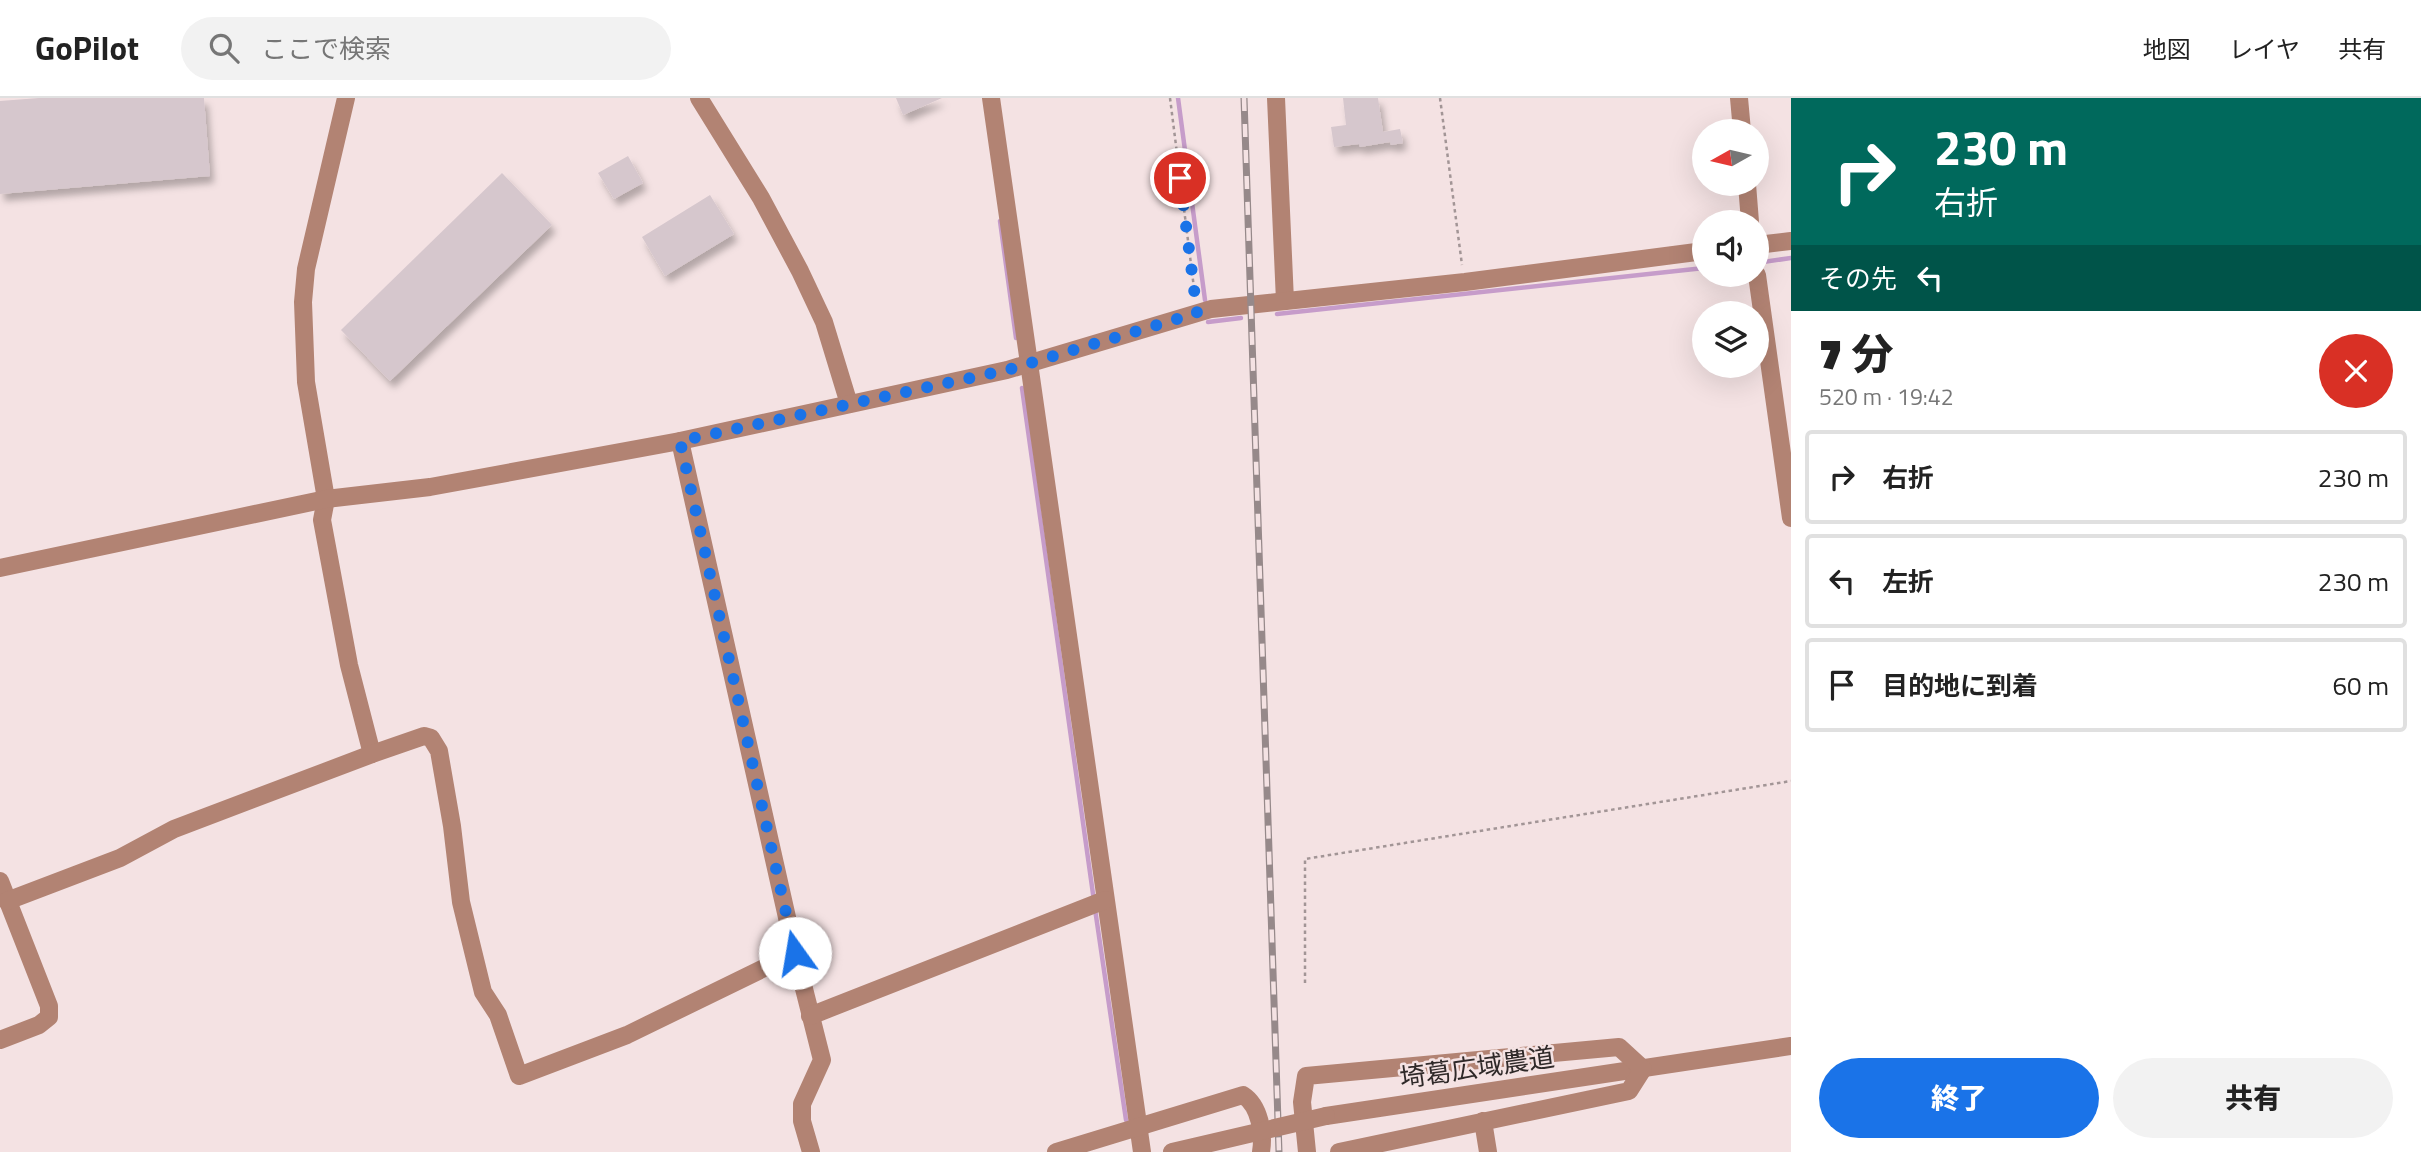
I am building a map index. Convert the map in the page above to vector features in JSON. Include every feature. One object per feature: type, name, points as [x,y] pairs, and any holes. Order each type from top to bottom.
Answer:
[{"type":"street","points":[[345,98],[306,269],[303,302],[306,382],[327,499],[323,520],[325,533],[349,665],[372,754]]},
{"type":"street","points":[[699,98],[761,198],[800,271],[824,322],[849,404]]},
{"type":"street","points":[[991,98],[1142,1152]]},
{"type":"street","points":[[1276,98],[1285,302]]},
{"type":"street","points":[[1740,98],[1741,119]]},
{"type":"street","points":[[1769,244],[1791,241]]},
{"type":"street","points":[[0,568],[327,499],[430,487],[680,441],[1028,364],[1211,309],[1465,282],[1692,253]]},
{"type":"street","points":[[1758,287],[1791,518]]},
{"type":"street","points":[[680,441],[795,953],[822,1060],[802,1104],[802,1122],[811,1152]]},
{"type":"street","points":[[7,901],[120,858],[174,829],[424,736],[431,738],[439,751],[461,902],[483,992],[498,1015],[519,1076],[627,1035],[795,953]]},
{"type":"street","points":[[0,881],[49,1006],[49,1017],[39,1024],[0,1040]]},
{"type":"street","points":[[810,1016],[1105,900]]},
{"type":"street","name":"埼葛広域農道","points":[[1172,1152],[1326,1116],[1791,1046]]},
{"type":"street","points":[[1307,1152],[1302,1102],[1306,1076],[1619,1047],[1643,1069],[1629,1091],[1483,1121],[1412,1144],[1339,1152]]},
{"type":"street","points":[[1056,1152],[1243,1094],[1249,1098],[1259,1118],[1263,1142],[1261,1152]]},
{"type":"street","points":[[1483,1121],[1488,1152]]},
{"type":"path","points":[[1170,98],[1197,313]]},
{"type":"path","points":[[1440,98],[1465,282]]},
{"type":"path","points":[[1305,983],[1305,859],[1791,781]]},
{"type":"building","points":[[39,98],[204,98],[210,176],[0,194],[0,101]]},
{"type":"building","points":[[896,98],[942,98],[903,115]]},
{"type":"building","points":[[1343,98],[1378,98],[1383,132],[1400,129],[1403,143],[1334,147],[1331,127],[1346,125]]},
{"type":"building","points":[[628,156],[643,183],[614,199],[598,173]]},
{"type":"building","points":[[502,173],[552,225],[390,381],[341,330]]},
{"type":"building","points":[[710,195],[734,234],[665,276],[642,237]]},
{"type":"waterway","points":[[1178,98],[1205,300]]},
{"type":"waterway","points":[[1000,221],[1016,338]]},
{"type":"waterway","points":[[1769,261],[1791,258]]},
{"type":"waterway","points":[[1277,314],[1692,269]]},
{"type":"waterway","points":[[1208,322],[1241,318]]},
{"type":"waterway","points":[[1022,388],[1094,901]]},
{"type":"waterway","points":[[1095,909],[1126,1120]]},
{"type":"railway","points":[[1244,98],[1279,1152]]},
{"type":"route","points":[[795,953],[680,441],[1007,370],[1197,313],[1180,178]]}]
